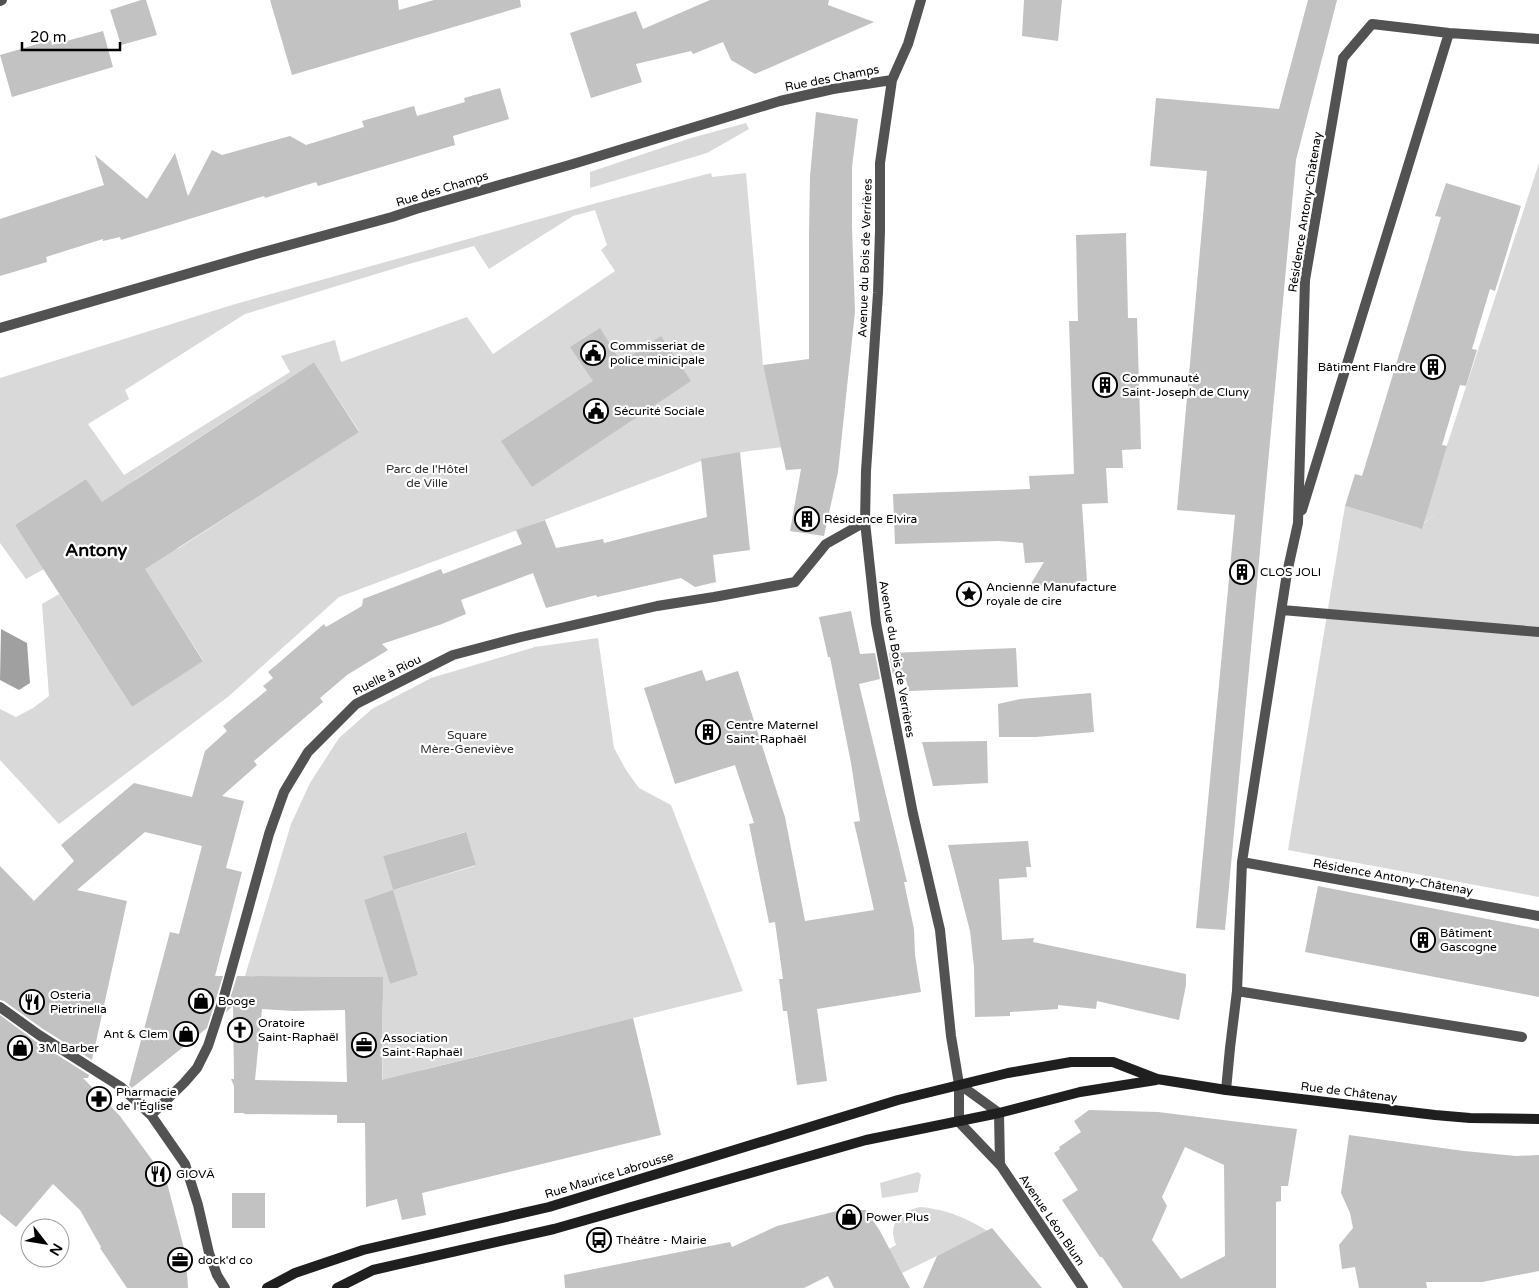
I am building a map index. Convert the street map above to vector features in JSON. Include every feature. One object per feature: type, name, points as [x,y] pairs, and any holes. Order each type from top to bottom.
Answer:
[{"type":"main road","name":"Rue de Châtenay","points":[[959,1084],[1071,1062],[1112,1062],[1157,1080],[1226,1090],[1435,1115],[1470,1118],[1539,1119]]},
{"type":"main road","name":"Rue de Châtenay","points":[[958,1122],[1000,1114],[1080,1092],[1157,1080]]},
{"type":"main road","name":"Rue Maurice Labrousse","points":[[267,1288],[295,1273],[363,1250],[549,1207],[898,1100],[959,1084]]},
{"type":"main road","points":[[337,1288],[373,1270],[554,1229],[859,1142],[958,1122]]},
{"type":"street","name":"Avenue du Bois de Verrières","points":[[922,0],[908,44],[892,80],[880,162],[878,293],[866,470],[865,522],[876,624],[914,814],[940,930],[951,1036],[959,1084],[958,1122]]},
{"type":"street","name":"Résidence Antony-Châtenay","points":[[1298,522],[1305,280],[1343,58],[1372,24],[1449,33],[1539,39]]},
{"type":"street","name":"Résidence Antony-Châtenay","points":[[1226,1090],[1238,991],[1242,862],[1287,574],[1298,522],[1449,33]]},
{"type":"street","name":"Résidence Antony-Châtenay","points":[[1508,38],[1539,47]]},
{"type":"street","name":"Rue des Champs","points":[[0,328],[392,217],[780,101],[833,88],[892,80]]},
{"type":"street","name":"Ruelle à Riou","points":[[151,1115],[197,1068],[208,1046],[223,1000],[269,834],[284,792],[308,752],[356,704],[453,655],[521,637],[648,608],[795,582],[826,544],[865,522]]},
{"type":"street","points":[[1282,610],[1539,632]]},
{"type":"street","name":"Résidence Antony-Châtenay","points":[[1242,862],[1539,916]]},
{"type":"street","points":[[1238,991],[1522,1037]]},
{"type":"street","points":[[0,1007],[39,1035],[122,1087],[151,1115],[185,1164],[198,1205],[209,1253],[224,1288]]},
{"type":"street","points":[[959,1084],[1000,1114],[1000,1165]]},
{"type":"street","name":"Avenue Léon Blum","points":[[958,1122],[1000,1165],[1083,1288]]},
{"type":"green space","points":[[746,123],[749,129],[707,153],[590,188],[590,172],[691,138]]},
{"type":"green space","points":[[1539,163],[1539,897],[1288,850],[1345,506],[1418,528],[1440,510],[1421,525]]},
{"type":"green space","name":"Parc de l'Hôtel de Ville","points":[[711,173],[712,177],[746,173],[763,365],[783,447],[709,458],[339,597],[229,696],[59,824],[0,760],[0,709],[16,717],[33,708],[49,696],[42,604],[59,594],[132,707],[203,660],[140,562],[179,548],[359,431],[314,362],[136,479],[107,510],[86,479],[15,525],[44,569],[26,579],[0,543],[0,378],[232,305]],"holes":[[[595,210],[607,245],[601,250],[615,271],[493,354],[467,317],[341,362],[335,340],[281,356],[290,372],[124,475],[88,424],[129,399],[125,390],[245,314],[474,246],[489,269],[573,216]]]},
{"type":"green space","name":"Square Mère-Geneviève","points":[[598,638],[614,748],[639,788],[671,805],[743,991],[422,1070],[382,1115],[383,1004],[379,977],[245,976],[291,824],[310,783],[339,738],[372,709],[431,678],[535,647]],"holes":[[[465,832],[475,866],[393,890],[383,856]],[[392,891],[418,975],[390,984],[364,900]]]},
{"type":"green space","points":[[918,1172],[921,1175],[918,1192],[882,1198],[880,1183]]},
{"type":"green space","points":[[920,1207],[956,1215],[988,1231],[902,1273],[889,1249],[896,1245],[893,1231],[894,1225],[901,1215]]},
{"type":"shaded area","points":[[1,629],[27,643],[30,683],[19,690],[0,680]]},
{"type":"building","points":[[146,0],[157,35],[121,45],[110,10]]},
{"type":"building","points":[[270,0],[398,0],[399,10],[434,0],[520,0],[521,7],[292,75]]},
{"type":"building","points":[[710,0],[829,0],[828,5],[874,22],[755,74],[731,60],[723,42],[693,54],[691,51],[636,64],[642,82],[591,98],[570,33],[636,11],[643,29]]},
{"type":"building","points":[[1024,0],[1062,0],[1058,41],[1022,36]]},
{"type":"building","points":[[1308,0],[1337,0],[1296,160],[1225,930],[1196,928],[1235,515],[1177,510],[1207,171],[1150,166],[1156,98],[1279,109]]},
{"type":"building","points":[[103,31],[113,67],[12,97],[0,55],[51,40],[52,45]]},
{"type":"building","points":[[500,88],[509,119],[453,136],[455,145],[318,186],[316,182],[265,198],[264,196],[121,240],[120,237],[103,241],[103,239],[46,257],[47,262],[0,276],[0,219],[104,185],[95,155],[147,199],[175,153],[188,196],[212,150],[222,155],[290,136],[306,145],[364,127],[362,121],[414,106],[417,116],[465,102],[464,98]]},
{"type":"building","points":[[816,112],[858,119],[852,167],[855,312],[838,472],[824,536],[790,531],[801,469],[786,470],[763,365],[809,359],[810,176]]},
{"type":"building","name":"Bâtiment Flandre","points":[[1446,183],[1521,206],[1495,291],[1490,289],[1472,349],[1477,350],[1466,386],[1460,385],[1442,445],[1447,446],[1422,529],[1345,506],[1355,474],[1362,476],[1441,217],[1435,216]]},
{"type":"building","name":"Communauté Saint-Joseph de Cluny","points":[[1126,233],[1128,318],[1137,318],[1141,449],[1122,450],[1123,468],[1106,468],[1108,503],[1082,504],[1087,581],[1073,583],[1073,585],[1029,587],[1044,562],[1025,563],[1023,543],[999,541],[895,544],[893,494],[1030,489],[1029,476],[1074,474],[1069,321],[1078,321],[1076,235]]},
{"type":"building","name":"Sécurité Sociale","points":[[600,328],[621,362],[661,336],[691,381],[532,487],[501,441],[593,381],[570,347]]},
{"type":"building","points":[[314,362],[359,432],[145,569],[203,661],[132,707],[15,525],[86,479],[102,502]]},
{"type":"building","points":[[740,452],[750,550],[713,555],[716,582],[695,587],[681,578],[597,597],[596,595],[546,608],[533,573],[461,600],[466,614],[382,644],[388,650],[347,675],[320,698],[323,702],[254,761],[257,765],[222,796],[244,801],[226,868],[242,872],[215,976],[223,976],[207,1028],[132,1088],[129,1085],[170,932],[179,934],[202,846],[145,832],[77,890],[127,901],[92,1060],[0,1000],[0,866],[34,901],[74,861],[61,845],[134,783],[192,797],[205,751],[227,731],[223,726],[267,690],[263,686],[273,678],[268,672],[324,624],[326,627],[362,606],[363,599],[441,569],[443,574],[522,544],[516,530],[545,520],[556,548],[603,539],[604,543],[707,517],[701,459]]},
{"type":"building","points":[[851,611],[860,654],[875,653],[880,679],[859,684],[907,882],[904,882],[914,929],[915,955],[921,992],[817,1009],[827,1081],[797,1085],[787,1011],[783,1011],[779,979],[783,979],[775,922],[769,923],[749,824],[754,823],[735,765],[675,784],[644,688],[702,670],[706,681],[738,671],[785,817],[805,921],[874,910],[854,822],[860,821],[851,763],[830,657],[828,657],[819,617]]},
{"type":"building","points":[[1016,648],[1018,687],[909,691],[904,672],[893,675],[889,653]]},
{"type":"building","points":[[1091,693],[1094,732],[1036,737],[999,737],[998,704],[1020,699]]},
{"type":"building","points":[[987,741],[988,783],[933,786],[922,742]]},
{"type":"building","points":[[466,832],[476,865],[393,890],[383,856]]},
{"type":"building","points":[[1028,841],[1031,867],[1026,867],[1027,877],[999,879],[1002,940],[1034,938],[1033,942],[1186,974],[1186,985],[1179,1020],[1097,1001],[1096,1009],[1058,1005],[1058,1009],[1010,1012],[1010,1016],[975,1017],[974,967],[970,931],[948,845]]},
{"type":"building","name":"Bâtiment Gascogne","points":[[1318,886],[1539,929],[1539,997],[1305,952]]},
{"type":"building","points":[[393,890],[418,975],[390,984],[364,900]]},
{"type":"building","points":[[237,976],[383,977],[382,1080],[633,1018],[661,1135],[422,1193],[426,1215],[402,1220],[397,1199],[366,1207],[365,1123],[337,1123],[337,1115],[234,1113],[234,1086],[231,1079],[234,1079],[233,1006],[226,1012]],"holes":[[[262,1009],[293,1011],[345,1010],[347,1082],[255,1080]]]},
{"type":"building","points":[[0,1015],[35,1041],[89,1075],[88,1078],[83,1078],[120,1116],[166,1179],[186,1256],[188,1288],[127,1288],[100,1248],[80,1210],[53,1184],[24,1218],[20,1218],[20,1222],[16,1227],[0,1214]]},
{"type":"building","points":[[1089,1110],[1158,1112],[1297,1129],[1288,1186],[1281,1186],[1281,1201],[1276,1202],[1276,1288],[1123,1288],[1062,1200],[1078,1190],[1054,1153],[1060,1149],[1059,1147],[1081,1132],[1074,1121]],"holes":[[[1185,1147],[1224,1165],[1225,1256],[1181,1279],[1152,1240],[1167,1206],[1162,1197]]]},
{"type":"building","points":[[1349,1135],[1464,1151],[1516,1156],[1539,1155],[1539,1271],[1482,1282],[1426,1282],[1427,1288],[1359,1288],[1355,1267],[1342,1269],[1339,1245],[1353,1228],[1350,1213],[1341,1193]]},
{"type":"building","points":[[232,1193],[265,1193],[265,1228],[232,1228]]},
{"type":"building","points":[[866,1210],[880,1231],[910,1288],[834,1288],[828,1276],[804,1288],[565,1288],[564,1275],[730,1242],[732,1247],[777,1226],[837,1211]]},
{"type":"building","points":[[992,1228],[1042,1288],[923,1288],[937,1256]]},
{"type":"place","name":"Commisseriat de police minicipale","points":[[593,353]]},
{"type":"place","name":"Bâtiment Flandre","points":[[1433,367]]},
{"type":"place","name":"Communauté Saint-Joseph de Cluny","points":[[1105,385]]},
{"type":"place","name":"Sécurité Sociale","points":[[596,411]]},
{"type":"place","name":"Résidence Elvira","points":[[807,519]]},
{"type":"place","name":"CLOS JOLI","points":[[1242,572]]},
{"type":"place","name":"Ancienne Manufacture royale de cire","points":[[969,594]]},
{"type":"place","name":"Centre Maternel Saint-Raphaël","points":[[708,732]]},
{"type":"place","name":"Bâtiment Gascogne","points":[[1423,940]]},
{"type":"place","name":"Booge","points":[[201,1001]]},
{"type":"place","name":"Osteria Pietrinella","points":[[32,1002]]},
{"type":"place","name":"Oratoire Saint-Raphaël","points":[[240,1030]]},
{"type":"place","name":"Ant & Clem","points":[[186,1034]]},
{"type":"place","name":"Association Saint-Raphaël","points":[[364,1045]]},
{"type":"place","name":"3M Barber","points":[[20,1048]]},
{"type":"place","name":"Pharmacie de l'Église","points":[[99,1099]]},
{"type":"place","name":"GIOVĀ","points":[[158,1174]]},
{"type":"place","name":"Power Plus","points":[[849,1217]]},
{"type":"place","name":"Théâtre - Mairie","points":[[599,1240]]},
{"type":"place","name":"dock'd co","points":[[180,1260]]},
{"type":"district","name":"Antony","points":[[96,550]]}]
